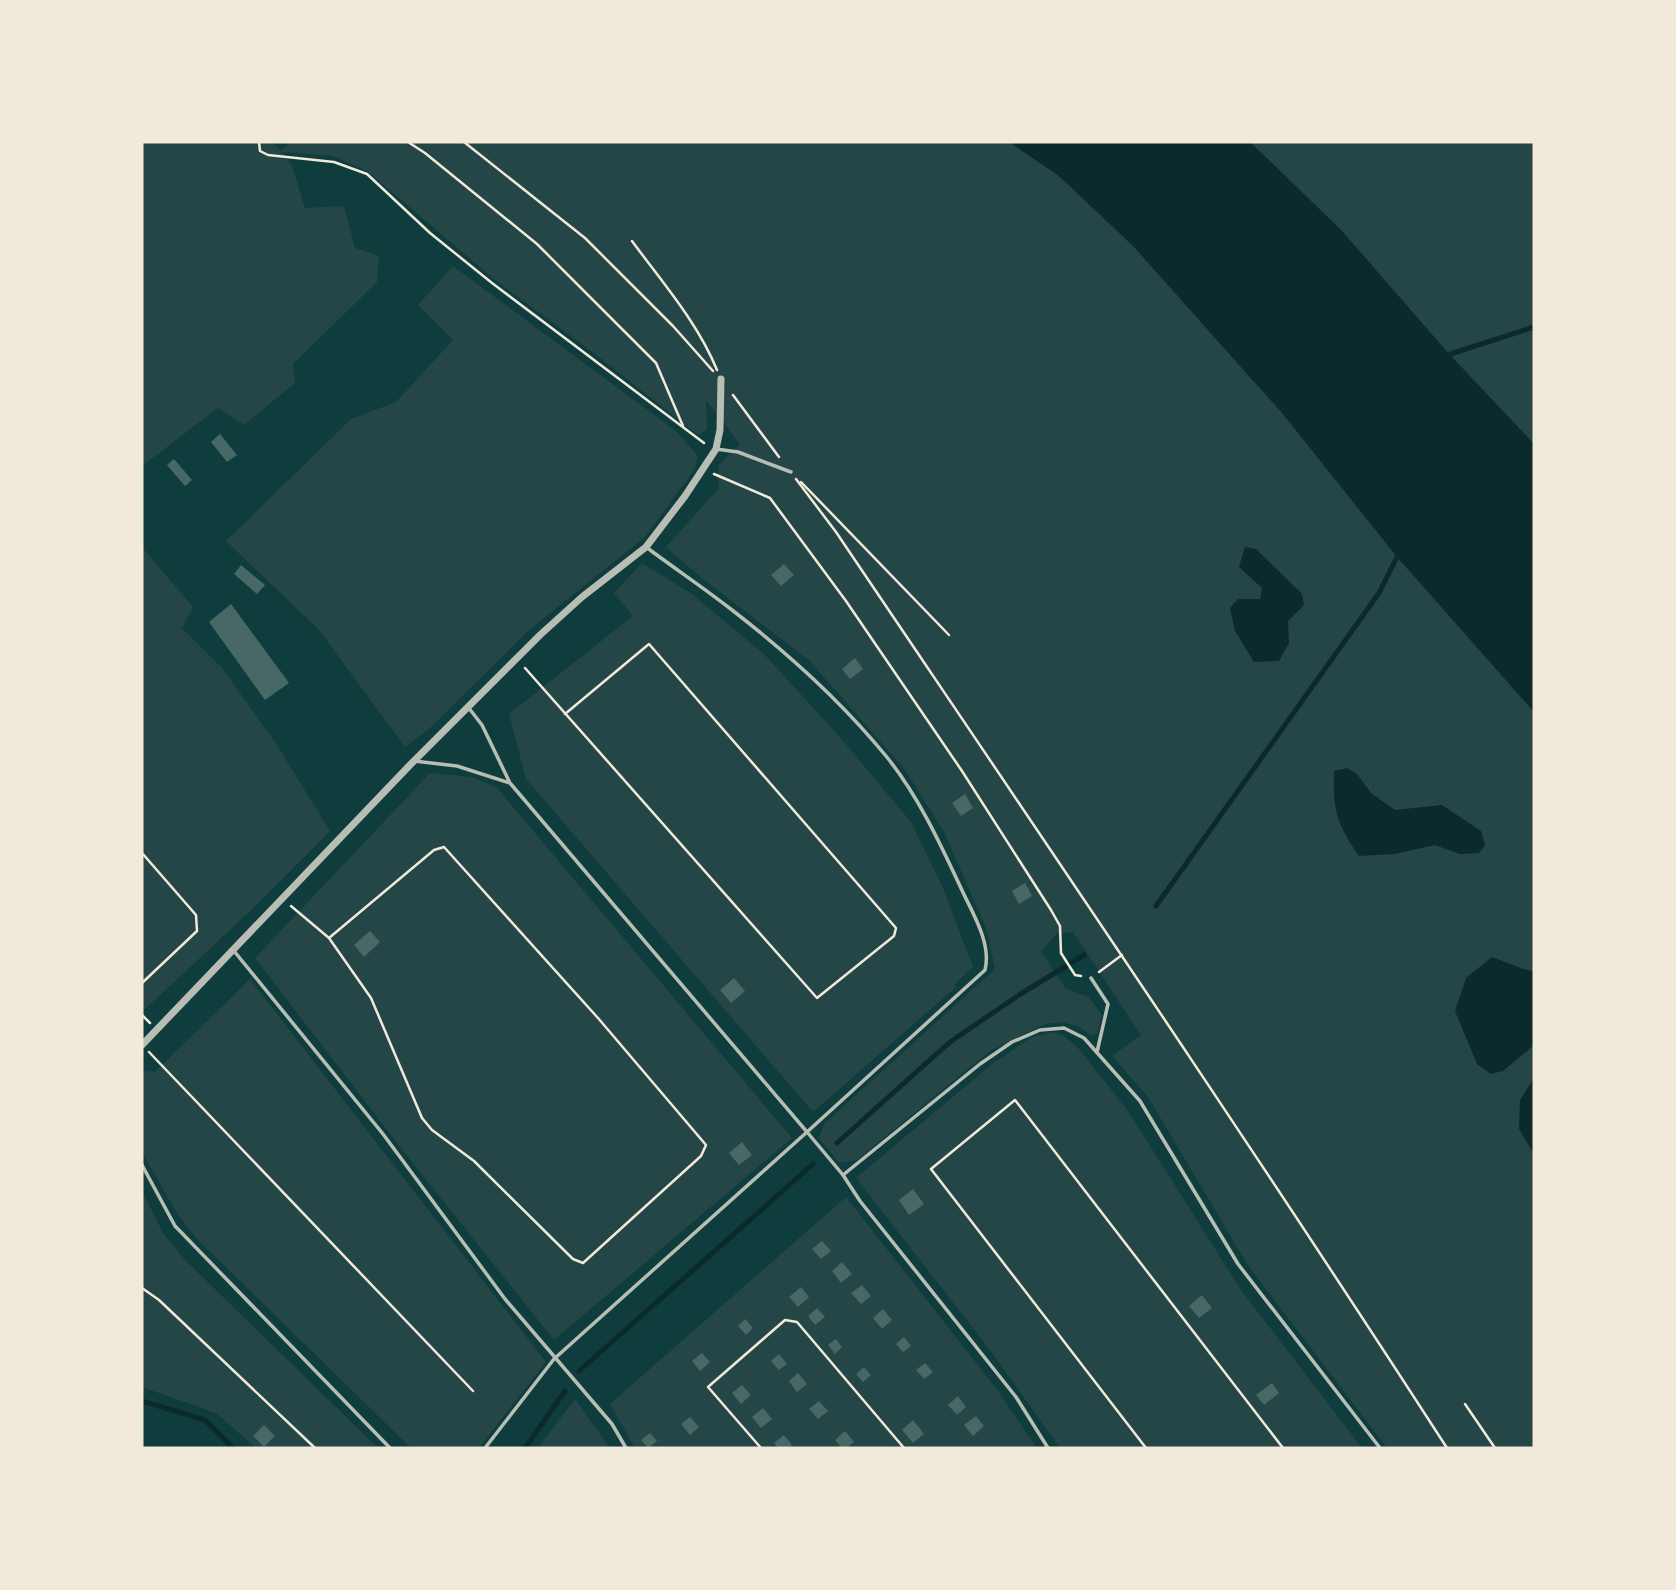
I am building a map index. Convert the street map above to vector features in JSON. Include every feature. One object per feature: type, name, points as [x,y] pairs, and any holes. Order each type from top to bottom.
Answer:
[{"type":"street","points":[[142,1045],[414,761],[517,658],[582,597],[646,547],[716,449],[720,430],[721,379]]},
{"type":"lane","points":[[716,449],[738,452],[791,472]]},
{"type":"lane","points":[[485,1448],[554,1359],[985,970],[988,958],[982,935],[938,839],[888,758],[830,692],[794,660],[730,608],[646,547]]},
{"type":"lane","points":[[468,707],[482,725],[510,783],[843,1175],[860,1201],[1016,1397],[1048,1448]]},
{"type":"lane","points":[[414,761],[457,766],[510,783]]},
{"type":"lane","points":[[233,951],[383,1134],[505,1299],[612,1424],[626,1448]]},
{"type":"lane","points":[[1091,978],[1108,1004],[1097,1052]]},
{"type":"lane","points":[[843,1175],[980,1064],[1012,1042],[1040,1030],[1064,1028],[1084,1038],[1140,1101],[1238,1264],[1380,1448]]},
{"type":"lane","points":[[142,1165],[175,1226],[390,1448]]},
{"type":"path","points":[[258,142],[260,151],[268,155],[334,162],[367,174],[451,249],[684,430],[716,449]]},
{"type":"path","points":[[408,142],[537,244],[656,363],[684,430]]},
{"type":"path","points":[[464,142],[585,239],[673,326],[721,379],[791,472],[836,532],[1122,955],[1288,1202],[1447,1448]]},
{"type":"path","points":[[632,241],[710,354],[721,379]]},
{"type":"path","points":[[703,469],[770,498],[862,624],[1014,852],[1060,926],[1061,953],[1075,975]]},
{"type":"path","points":[[791,472],[949,635]]},
{"type":"path","points":[[517,658],[565,713],[817,998],[894,936],[896,928],[649,644],[565,713]]},
{"type":"path","points":[[299,911],[329,938],[371,998],[422,1118],[432,1130],[474,1161],[573,1259],[583,1264],[701,1156],[706,1145],[598,1018],[444,848],[434,850],[329,938]]},
{"type":"path","points":[[142,853],[196,915],[197,931],[142,983]]},
{"type":"path","points":[[1099,972],[1122,955]]},
{"type":"path","points":[[142,1045],[473,1391]]},
{"type":"path","points":[[1146,1448],[931,1169],[1015,1100],[1283,1448]]},
{"type":"path","points":[[142,1288],[159,1300],[315,1448]]},
{"type":"path","points":[[761,1448],[708,1387],[785,1320],[797,1322],[904,1448]]},
{"type":"path","points":[[1465,1404],[1495,1448]]},
{"type":"shaded area","points":[[142,142],[272,142],[281,151],[291,142],[1009,142],[1059,176],[1122,233],[1254,382],[1275,399],[1534,707],[1534,1448],[1387,1448],[1247,1264],[1148,1097],[1112,1056],[1141,1035],[1073,932],[1056,934],[1041,952],[1066,989],[1089,997],[1102,1015],[1097,1034],[1092,1036],[1078,1026],[1061,1022],[1045,1024],[990,1051],[857,1160],[839,1163],[819,1138],[824,1124],[995,969],[986,928],[944,832],[905,770],[810,661],[703,579],[666,547],[719,488],[718,466],[740,444],[706,400],[707,430],[698,435],[494,279],[367,171],[333,156],[282,152],[292,166],[305,208],[344,206],[355,248],[379,256],[377,282],[293,364],[295,383],[244,425],[218,408],[142,466]]},
{"type":"shaded area","points":[[1009,142],[1250,142],[1341,230],[1449,354],[1534,444],[1534,712],[1397,557],[1282,413],[1135,248],[1059,176]]},
{"type":"shaded area","points":[[1250,142],[1534,142],[1534,444],[1449,354],[1341,230]]},
{"type":"shaded area","points":[[453,266],[676,431],[698,456],[695,469],[645,537],[529,630],[430,728],[405,747],[319,630],[226,541],[351,419],[396,402],[453,340],[418,305]]},
{"type":"shaded area","points":[[142,547],[193,607],[182,628],[222,668],[275,742],[330,831],[247,914],[142,1012]]},
{"type":"shaded area","points":[[1245,547],[1256,549],[1302,594],[1304,605],[1288,621],[1289,643],[1279,661],[1254,662],[1235,631],[1230,608],[1238,599],[1260,599],[1262,588],[1239,567]]},
{"type":"shaded area","points":[[642,563],[692,594],[764,654],[838,735],[911,822],[943,888],[973,967],[954,985],[956,987],[813,1112],[526,779],[509,714],[633,616],[614,593]]},
{"type":"shaded area","points":[[1347,768],[1357,774],[1371,793],[1395,810],[1442,805],[1481,831],[1485,845],[1479,853],[1460,854],[1435,845],[1394,854],[1359,856],[1345,834],[1335,807],[1334,771]]},
{"type":"shaded area","points":[[430,773],[472,777],[497,788],[792,1138],[554,1340],[404,1152],[255,958]]},
{"type":"shaded area","points":[[1492,957],[1534,971],[1534,1045],[1503,1071],[1491,1074],[1477,1064],[1455,1011],[1466,978]]},
{"type":"shaded area","points":[[250,979],[546,1362],[479,1448],[411,1448],[196,1238],[176,1212],[142,1152],[142,1070],[155,1072]]},
{"type":"shaded area","points":[[1052,1032],[1063,1035],[1078,1048],[1128,1111],[1241,1290],[1362,1448],[1060,1448],[987,1346],[856,1178],[992,1064],[1032,1037]]},
{"type":"shaded area","points":[[1534,1078],[1534,1154],[1519,1129],[1520,1100]]},
{"type":"shaded area","points":[[142,1191],[163,1233],[185,1260],[378,1448],[256,1448],[216,1413],[142,1387]]},
{"type":"shaded area","points":[[846,1197],[995,1387],[1037,1448],[635,1448],[610,1404]]},
{"type":"shaded area","points":[[575,1399],[610,1448],[538,1448]]},
{"type":"building","points":[[220,434],[237,455],[227,462],[211,442]]},
{"type":"building","points":[[174,459],[192,480],[185,486],[167,465]]},
{"type":"building","points":[[784,564],[794,575],[781,586],[771,575]]},
{"type":"building","points":[[241,565],[265,585],[257,594],[234,574]]},
{"type":"building","points":[[231,604],[289,683],[265,700],[209,622]]},
{"type":"building","points":[[855,658],[863,669],[850,679],[842,669]]},
{"type":"building","points":[[965,794],[973,808],[961,816],[952,803]]},
{"type":"building","points":[[1025,883],[1032,896],[1019,904],[1012,891]]},
{"type":"building","points":[[370,931],[380,942],[364,957],[354,945]]},
{"type":"building","points":[[734,978],[745,991],[731,1003],[720,990]]},
{"type":"building","points":[[742,1142],[752,1155],[739,1165],[729,1153]]},
{"type":"building","points":[[913,1189],[924,1204],[909,1215],[899,1200]]},
{"type":"building","points":[[822,1241],[831,1251],[821,1259],[812,1249]]},
{"type":"building","points":[[842,1262],[852,1274],[841,1283],[832,1271]]},
{"type":"building","points":[[862,1285],[871,1296],[861,1304],[851,1293]]},
{"type":"building","points":[[801,1287],[809,1297],[798,1307],[789,1297]]},
{"type":"building","points":[[1202,1295],[1212,1308],[1199,1318],[1189,1306]]},
{"type":"building","points":[[817,1308],[825,1317],[815,1325],[808,1316]]},
{"type":"building","points":[[883,1309],[892,1320],[882,1329],[873,1318]]},
{"type":"building","points":[[745,1319],[753,1328],[746,1335],[738,1326]]},
{"type":"building","points":[[904,1337],[911,1346],[903,1352],[896,1344]]},
{"type":"building","points":[[836,1339],[842,1347],[835,1354],[828,1345]]},
{"type":"building","points":[[702,1353],[710,1362],[700,1371],[692,1361]]},
{"type":"building","points":[[779,1354],[787,1364],[779,1370],[771,1361]]},
{"type":"building","points":[[925,1363],[933,1372],[924,1379],[916,1370]]},
{"type":"building","points":[[864,1367],[871,1375],[863,1382],[856,1374]]},
{"type":"building","points":[[798,1373],[807,1384],[797,1392],[789,1381]]},
{"type":"building","points":[[1272,1383],[1279,1393],[1264,1405],[1256,1395]]},
{"type":"building","points":[[742,1385],[751,1395],[741,1404],[732,1393]]},
{"type":"building","points":[[958,1396],[966,1407],[957,1415],[948,1405]]},
{"type":"building","points":[[819,1401],[828,1411],[818,1419],[809,1409]]},
{"type":"building","points":[[763,1408],[772,1419],[761,1428],[752,1417]]},
{"type":"building","points":[[976,1416],[984,1426],[973,1436],[964,1425]]},
{"type":"building","points":[[690,1417],[699,1427],[690,1435],[681,1424]]},
{"type":"building","points":[[913,1420],[924,1434],[913,1443],[902,1430]]},
{"type":"building","points":[[264,1425],[275,1436],[264,1447],[253,1436]]},
{"type":"building","points":[[845,1431],[854,1442],[842,1448],[835,1440]]},
{"type":"building","points":[[650,1433],[657,1441],[648,1448],[641,1440]]},
{"type":"building","points":[[784,1435],[792,1445],[789,1448],[778,1448],[774,1443]]},
{"type":"waterway","points":[[1444,356],[1534,327]]},
{"type":"waterway","points":[[1156,906],[1379,593],[1397,557]]},
{"type":"waterway","points":[[837,1143],[950,1042],[1084,955]]},
{"type":"waterway","points":[[579,1371],[813,1164]]},
{"type":"waterway","points":[[525,1448],[565,1391]]},
{"type":"waterway","points":[[142,1401],[205,1420],[233,1448]]}]
